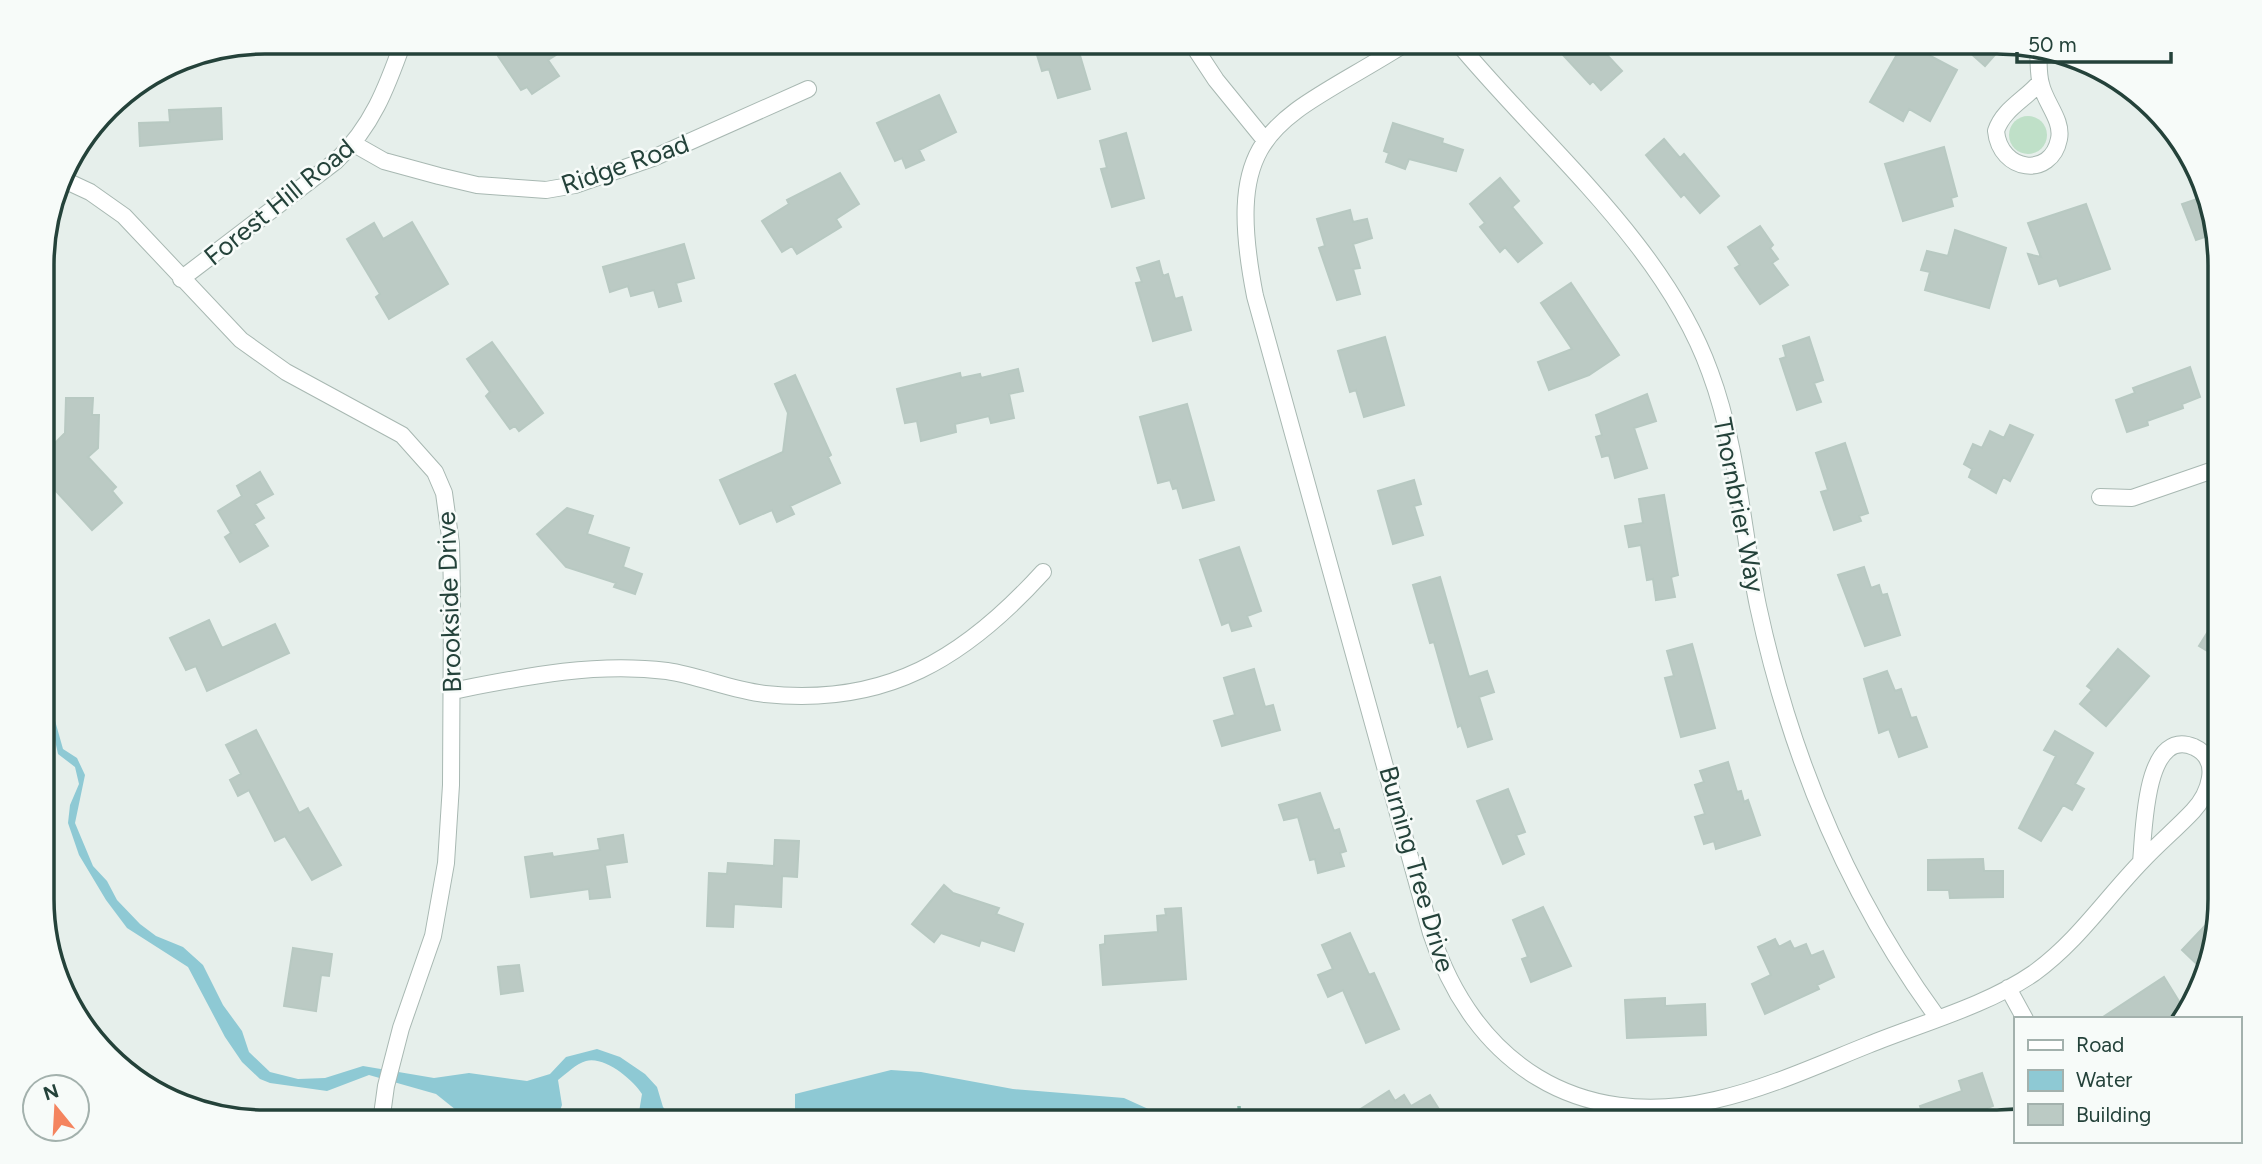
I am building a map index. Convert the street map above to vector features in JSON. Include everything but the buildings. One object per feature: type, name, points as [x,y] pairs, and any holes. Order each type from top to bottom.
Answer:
[{"type":"street","points":[[1199,54],[1216,80],[1264,139]]},
{"type":"street","name":"Burning Tree Drive","points":[[1388,54],[1281,120],[1264,139],[1251,166],[1245,203],[1248,259],[1255,296],[1431,933],[1447,975],[1476,1025],[1514,1061],[1565,1092],[1612,1105],[1661,1107],[1714,1101],[1760,1087],[1937,1017],[2008,988],[2033,974],[2081,932],[2141,862],[2180,826],[2207,793],[2208,786]]},
{"type":"street","name":"Thornbrier Way","points":[[1468,54],[1638,248],[1672,296],[1698,343],[1721,408],[1758,606],[1781,701],[1801,762],[1853,883],[1884,941],[1937,1017]]},
{"type":"street","name":"Forest Hill Road","points":[[181,279],[328,168],[355,144],[378,109],[398,55]]},
{"type":"street","points":[[2038,58],[2040,82],[2059,124],[2058,144],[2049,159],[2040,163],[2017,164],[2004,155],[1996,131],[2004,116],[2029,96],[2040,82]]},
{"type":"street","name":"Ridge Road","points":[[355,144],[384,161],[439,176],[478,185],[546,190],[575,185],[653,158],[808,89]]},
{"type":"street","name":"Brookside Drive","points":[[71,183],[90,192],[124,216],[241,340],[286,372],[402,435],[435,472],[444,493],[451,544],[452,691],[451,785],[441,901],[430,947],[401,1028],[386,1086],[383,1110]]},
{"type":"street","points":[[2100,497],[2132,498],[2208,472]]},
{"type":"street","points":[[452,691],[553,671],[603,669],[668,671],[765,694],[822,695],[854,691],[899,680],[933,666],[962,649],[993,624],[1043,572]]},
{"type":"street","name":"Burning Tree Drive","points":[[2141,862],[2150,790],[2157,760],[2173,746],[2183,745],[2198,749],[2208,767]]},
{"type":"street","points":[[2008,988],[2024,1017]]},
{"type":"green space","points":[[2028,116],[2041,122],[2047,135],[2041,148],[2028,154],[2015,148],[2009,135],[2015,122]]},
{"type":"water","points":[[54,718],[63,749],[77,758],[85,775],[75,823],[93,866],[107,881],[117,900],[140,924],[156,936],[183,947],[203,965],[223,1005],[242,1031],[249,1052],[270,1072],[298,1079],[325,1078],[363,1066],[434,1078],[469,1073],[527,1081],[550,1074],[566,1057],[597,1049],[620,1057],[645,1074],[657,1087],[665,1110],[639,1110],[642,1094],[638,1088],[618,1070],[593,1060],[579,1064],[558,1080],[560,1110],[456,1110],[436,1094],[369,1075],[327,1091],[270,1083],[260,1079],[242,1062],[225,1037],[188,967],[127,928],[106,900],[79,855],[68,823],[70,805],[79,784],[75,767],[58,754]]},
{"type":"water","points":[[891,1070],[921,1072],[1013,1089],[1124,1098],[1149,1109],[795,1110],[795,1094]]}]
